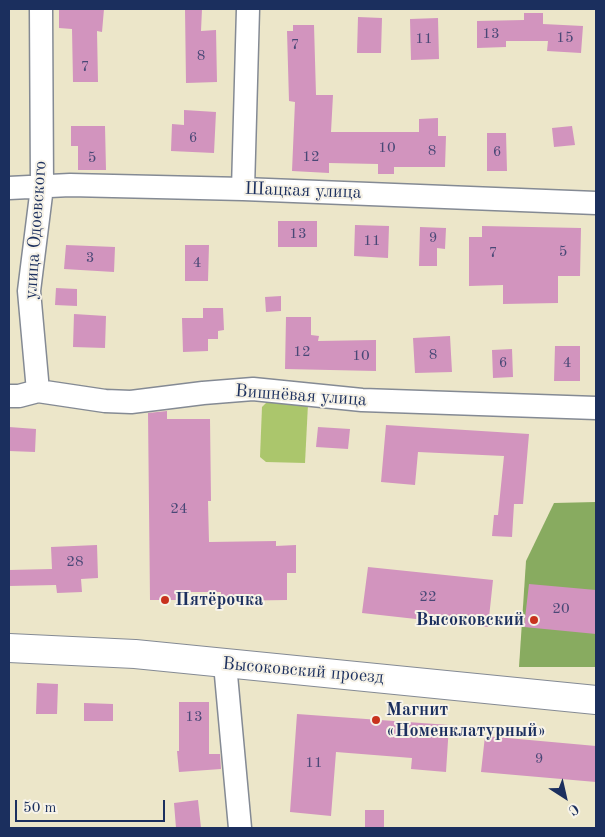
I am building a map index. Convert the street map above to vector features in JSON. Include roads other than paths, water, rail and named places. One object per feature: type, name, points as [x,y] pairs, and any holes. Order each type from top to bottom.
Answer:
[{"type":"street","name":"улица Одоевского","points":[[38,391],[29,291],[42,187],[40,9]]},
{"type":"street","points":[[242,189],[248,9]]},
{"type":"street","name":"Шацкая улица","points":[[9,188],[70,185],[242,189],[596,203]]},
{"type":"street","name":"Вишнёвая улица","points":[[9,396],[19,396],[38,391],[105,401],[131,402],[252,389],[362,400],[596,408]]},
{"type":"street","name":"Высоковский проезд","points":[[9,648],[134,654],[596,700]]},
{"type":"street","points":[[225,664],[240,828]]},
{"type":"place","name":"Пятёрочка","points":[[165,600]]},
{"type":"place","name":"Высоковский","points":[[534,620]]},
{"type":"place","name":"Магнит «Номенклатурный»","points":[[376,720]]}]
